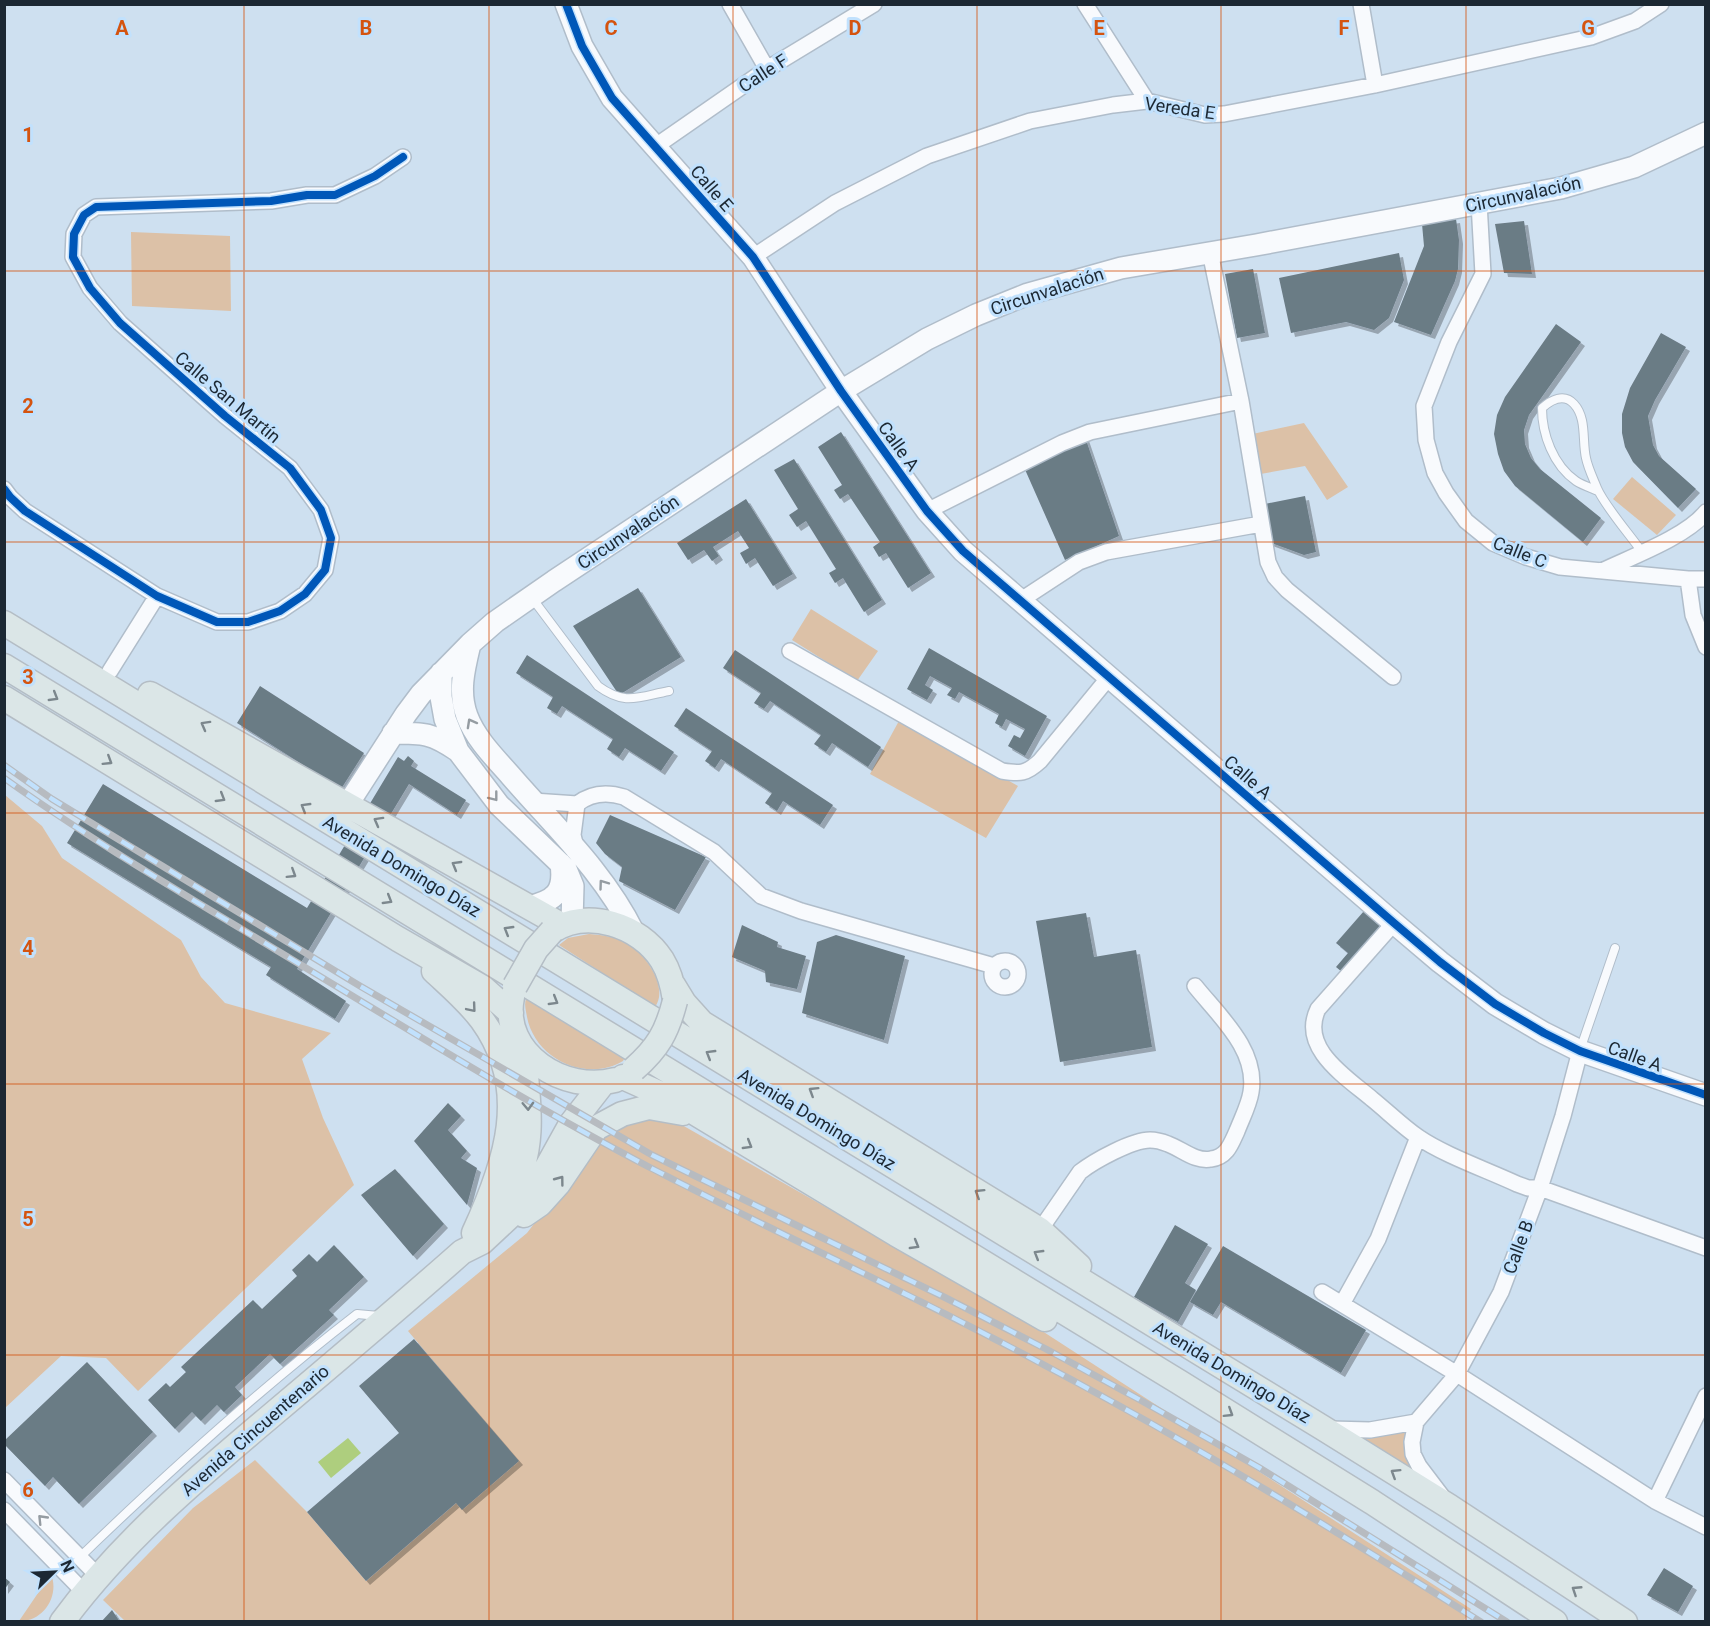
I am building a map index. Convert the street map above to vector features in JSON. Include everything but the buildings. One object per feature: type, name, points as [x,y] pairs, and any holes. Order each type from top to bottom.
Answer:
[{"type":"main road","name":"Calle E","points":[[566,4],[582,46],[612,98],[753,257],[841,391]]},
{"type":"main road","name":"Circunvalación","points":[[348,804],[421,693],[495,622],[841,391],[927,339],[976,315],[1028,294],[1121,268],[1561,188],[1634,167],[1706,133]]},
{"type":"main road","name":"Calle A","points":[[841,391],[927,511],[963,551],[1440,962],[1495,1004],[1544,1033],[1580,1051],[1706,1095]]},
{"type":"main road","points":[[4,611],[562,926],[600,921],[617,925],[634,933],[650,945],[662,960],[674,993],[702,1023],[1040,1230],[1123,1306]]},
{"type":"main road","name":"Avenida Domingo Díaz","points":[[4,623],[1323,1428],[1450,1507],[1625,1622]]},
{"type":"main road","points":[[470,644],[462,678],[463,699],[468,718],[486,746],[576,848],[624,911],[634,933]]},
{"type":"main road","name":"Avenida Domingo Díaz","points":[[4,666],[1179,1382],[1429,1545],[1555,1622]]},
{"type":"main road","points":[[441,673],[441,698],[445,718],[458,751],[499,804],[561,863],[573,886],[562,926],[536,949],[515,986],[511,1000],[511,1013],[516,1034],[523,1048],[539,1065],[558,1077],[580,1083],[620,1076],[649,1056],[662,1039],[670,1021],[674,993]]},
{"type":"main road","points":[[4,698],[398,939],[483,988],[511,1013]]},
{"type":"main road","points":[[393,733],[423,733],[440,738],[458,751]]},
{"type":"main road","points":[[528,907],[547,902],[555,895],[562,882],[561,863]]},
{"type":"main road","points":[[398,939],[465,1000],[482,1021],[495,1043],[504,1069],[510,1115],[506,1151],[494,1191],[473,1242]]},
{"type":"main road","name":"Avenida Cincuentenario","points":[[473,1242],[509,1194],[524,1163],[529,1107],[523,1048]]},
{"type":"main road","points":[[620,1076],[664,1094],[896,1234],[1089,1344],[1179,1382]]},
{"type":"main road","name":"Avenida Cincuentenario","points":[[60,1621],[91,1584],[149,1523],[473,1242],[511,1215],[527,1197],[571,1124],[620,1076]]},
{"type":"main road","points":[[473,1242],[540,1204],[558,1184],[596,1128],[622,1114],[650,1107],[675,1110],[710,1123]]},
{"type":"street","points":[[730,4],[767,69]]},
{"type":"street","name":"Calle F","points":[[656,146],[767,69],[874,4]]},
{"type":"street","points":[[1085,4],[1147,101]]},
{"type":"street","points":[[1360,4],[1375,85]]},
{"type":"street","name":"Vereda E","points":[[753,257],[835,203],[927,156],[1030,121],[1147,101],[1205,115],[1224,114],[1375,85],[1591,37],[1635,21],[1661,4]]},
{"type":"street","name":"Calle San Martín","points":[[4,489],[25,511],[157,596],[217,622],[248,622],[280,611],[305,594],[324,570],[331,538],[321,510],[290,468],[225,416],[120,323],[90,288],[73,257],[74,234],[84,215],[96,207],[271,201],[307,195],[335,195],[375,176],[403,157]]},
{"type":"street","name":"Calle C","points":[[1479,203],[1483,274],[1449,342],[1424,406],[1426,440],[1436,473],[1446,493],[1466,521],[1493,543],[1526,557],[1560,567],[1706,579]]},
{"type":"street","points":[[1210,252],[1241,401],[1268,562],[1275,577],[1287,590],[1393,677]]},
{"type":"street","points":[[927,511],[1062,443],[1090,432],[1241,401]]},
{"type":"street","points":[[1600,571],[1669,540],[1706,512]]},
{"type":"street","points":[[1021,600],[1079,562],[1106,552],[1261,524]]},
{"type":"street","points":[[1688,579],[1693,615],[1706,647]]},
{"type":"street","points":[[110,671],[157,596]]},
{"type":"street","points":[[790,651],[1002,771],[1017,774],[1030,770],[1040,761],[1110,676]]},
{"type":"street","points":[[533,801],[577,804],[585,798],[599,794],[624,797],[714,852],[761,896],[801,911],[994,966]]},
{"type":"street","points":[[576,848],[573,835],[577,804]]},
{"type":"street","points":[[1394,923],[1318,1009],[1313,1020],[1314,1031],[1317,1042],[1329,1062],[1418,1137],[1517,1184],[1528,1188],[1540,1188],[1706,1248]]},
{"type":"street","points":[[1040,1230],[1080,1172],[1088,1165],[1131,1145],[1150,1140],[1160,1141],[1201,1160],[1215,1158],[1228,1150],[1250,1100],[1252,1090],[1249,1065],[1241,1043],[1194,986]]},
{"type":"street","name":"Calle B","points":[[1416,1422],[1457,1374],[1501,1292],[1540,1188],[1563,1116],[1580,1051]]},
{"type":"street","points":[[1341,1304],[1378,1239],[1418,1137]]},
{"type":"street","points":[[1322,1292],[1457,1374],[1655,1502],[1706,1527]]},
{"type":"street","points":[[1655,1502],[1706,1396]]},
{"type":"street","points":[[1323,1428],[1370,1430],[1416,1422],[1412,1442],[1413,1454],[1419,1466],[1450,1507]]},
{"type":"street","points":[[4,1480],[80,1557],[91,1584]]},
{"type":"street","points":[[4,1510],[91,1584]]},
{"type":"lane","points":[[1598,491],[1575,481],[1560,464],[1547,442],[1542,425],[1542,408],[1551,400],[1564,398],[1572,402],[1579,411],[1586,458],[1598,491],[1642,552]]},
{"type":"lane","points":[[531,596],[598,686],[608,693],[617,698],[626,698],[669,691]]},
{"type":"lane","points":[[1580,1051],[1616,948]]},
{"type":"lane","points":[[80,1557],[145,1495],[311,1349],[357,1314],[389,1316]]},
{"type":"shaded area","points":[[131,232],[230,236],[231,311],[132,306]]},
{"type":"shaded area","points":[[1304,423],[1348,487],[1327,500],[1305,466],[1255,475],[1248,435]]},
{"type":"shaded area","points":[[1632,477],[1676,515],[1657,535],[1613,499]]},
{"type":"shaded area","points":[[811,609],[878,651],[857,681],[792,640]]},
{"type":"shaded area","points":[[900,719],[1018,786],[986,838],[870,774]]},
{"type":"shaded area","points":[[5,795],[42,826],[62,858],[181,940],[201,977],[225,1003],[331,1033],[302,1059],[323,1118],[354,1185],[138,1391],[106,1358],[61,1356],[5,1408]]},
{"type":"shaded area","points":[[589,934],[620,940],[643,956],[657,982],[659,999],[655,1007],[559,945],[568,938]]},
{"type":"shaded area","points":[[526,999],[624,1059],[623,1061],[609,1067],[578,1068],[551,1055],[540,1045],[532,1032],[527,1017]]},
{"type":"shaded area","points":[[661,1113],[1036,1327],[1471,1609],[1463,1622],[126,1622],[103,1600],[193,1508],[255,1460],[307,1512],[366,1581],[456,1503],[518,1461],[408,1331],[527,1233],[608,1127]]},
{"type":"shaded area","points":[[1413,1425],[1410,1470],[1360,1439]]},
{"type":"shaded area","points":[[348,1438],[361,1453],[331,1478],[318,1462]]},
{"type":"shaded area","points":[[51,1574],[53,1591],[47,1606],[35,1617],[19,1621]]},
{"type":"railway","points":[[4,765],[52,799],[360,986],[652,1155],[944,1297],[1142,1401],[1258,1467],[1507,1622]]},
{"type":"railway","points":[[4,778],[151,874],[517,1094],[649,1167],[948,1315],[1102,1396],[1266,1490],[1481,1622]]},
{"type":"cycle path","points":[[566,4],[582,46],[612,98],[753,257],[841,391],[927,511],[963,551],[1394,923],[1495,1004],[1580,1051],[1706,1095]]},
{"type":"cycle path","points":[[4,489],[25,511],[157,596],[217,622],[248,622],[280,611],[305,594],[325,570],[331,538],[321,510],[290,468],[225,416],[120,323],[90,288],[73,257],[74,234],[84,215],[96,207],[271,201],[307,195],[335,195],[375,176],[403,157]]}]
